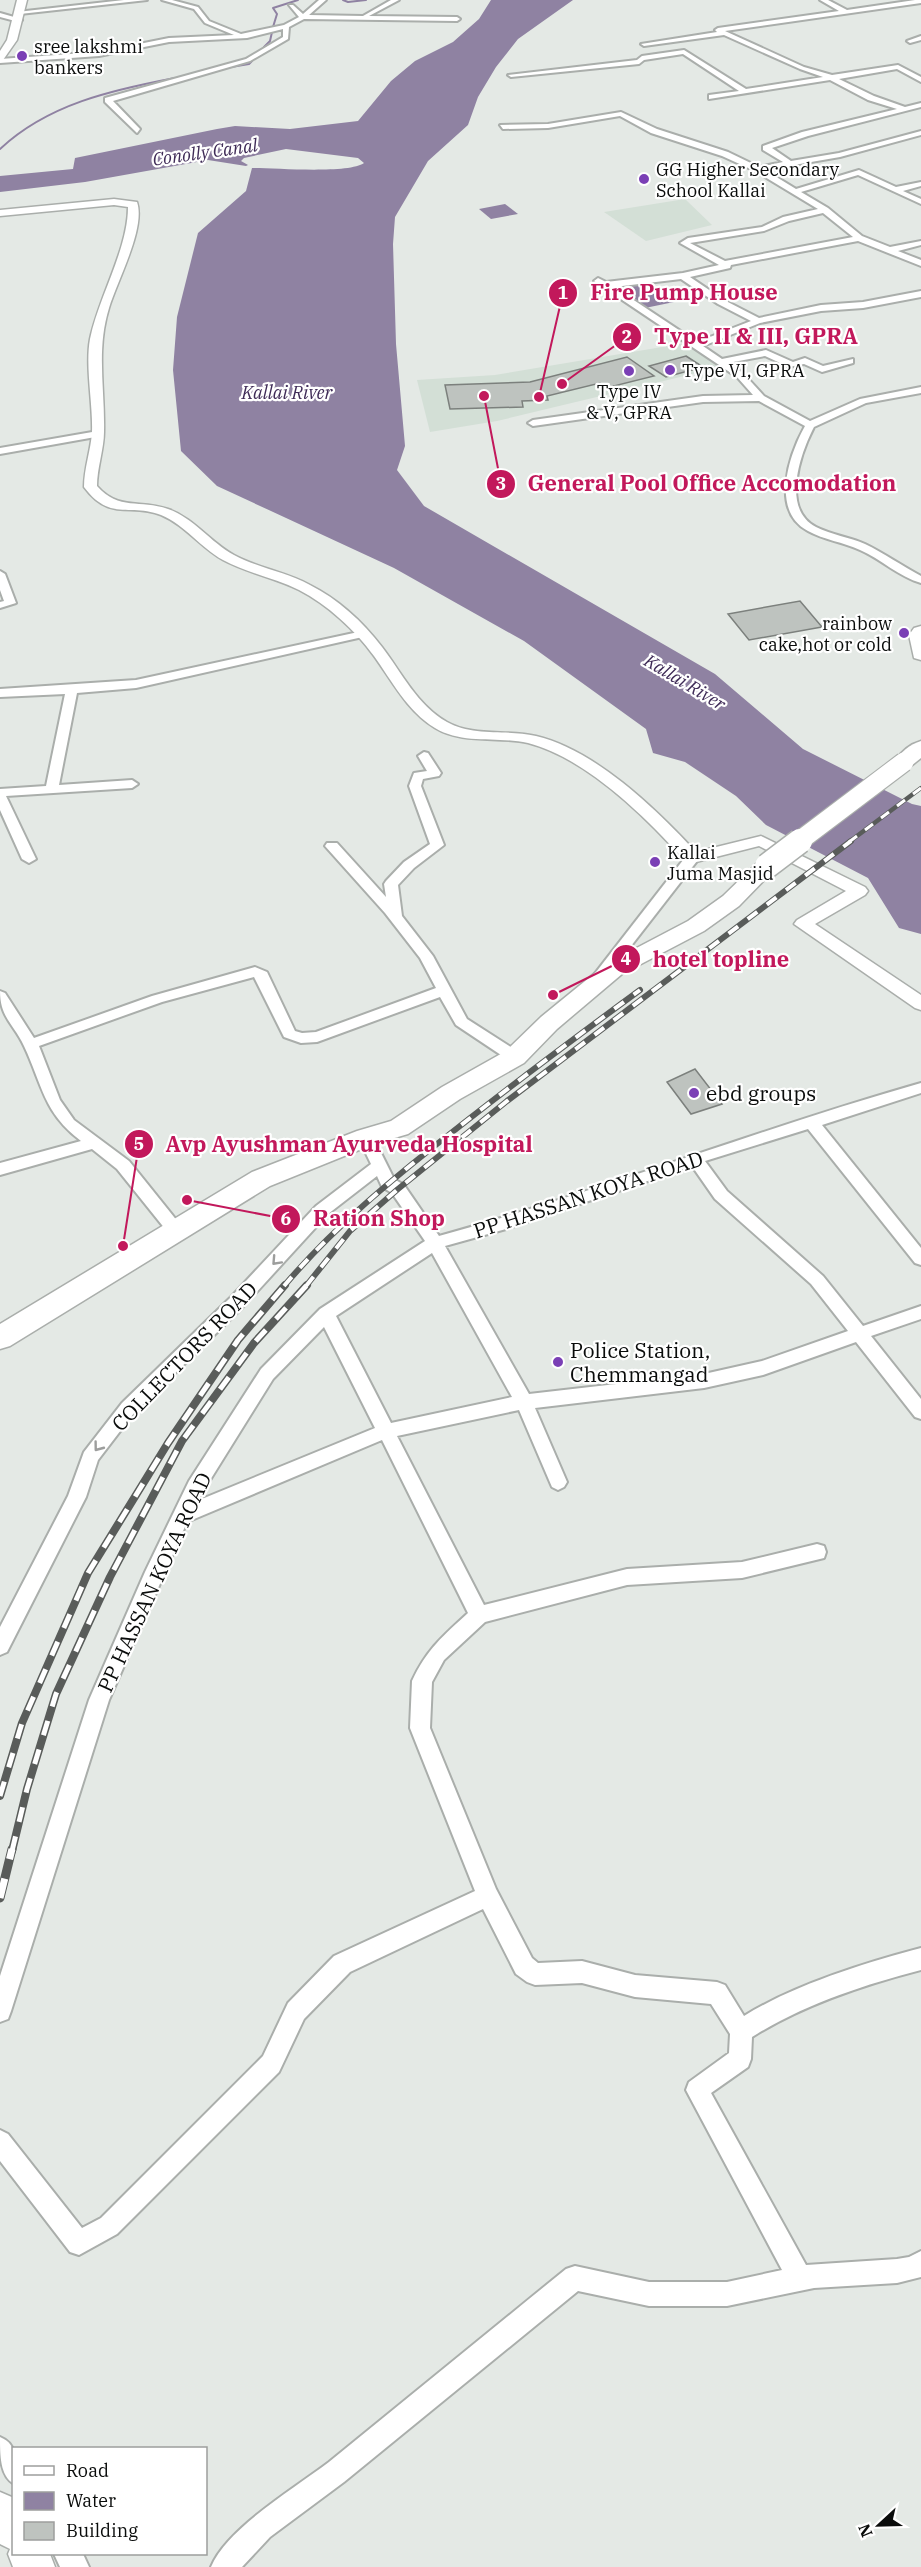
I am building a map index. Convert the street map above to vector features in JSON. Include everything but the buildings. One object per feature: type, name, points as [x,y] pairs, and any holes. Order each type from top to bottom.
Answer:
[{"type":"main road","points":[[0,60],[12,40],[22,0]]},
{"type":"main road","points":[[921,632],[918,635],[921,654]]},
{"type":"main road","points":[[0,1338],[261,1179],[366,1137],[399,1128],[451,1093],[515,1057],[549,1023],[614,969],[696,926],[731,901],[767,866],[921,747]]},
{"type":"main road","points":[[0,2511],[12,2529]]},
{"type":"street","points":[[0,15],[19,16],[144,0]]},
{"type":"street","points":[[165,0],[196,8],[207,22],[242,36]]},
{"type":"street","points":[[0,60],[82,56],[114,52],[169,40],[242,36],[286,26],[303,17],[322,0]]},
{"type":"street","points":[[362,17],[396,0]]},
{"type":"street","points":[[825,0],[846,12]]},
{"type":"street","points":[[905,109],[871,98],[830,77],[802,68],[718,30],[921,1]]},
{"type":"street","points":[[291,6],[303,17],[457,19]]},
{"type":"street","points":[[136,131],[108,100],[248,60],[286,38],[286,26]]},
{"type":"street","points":[[644,44],[725,33]]},
{"type":"street","points":[[910,41],[921,38]]},
{"type":"street","points":[[511,75],[639,62],[642,58],[684,52],[744,91]]},
{"type":"street","points":[[712,97],[909,65]]},
{"type":"street","points":[[898,67],[921,80]]},
{"type":"street","points":[[790,163],[766,148],[805,134],[921,105]]},
{"type":"street","points":[[503,127],[548,126],[621,114],[654,131],[725,154],[758,169],[825,210],[859,238],[921,263]]},
{"type":"street","points":[[796,191],[849,163],[921,134]]},
{"type":"street","points":[[758,169],[790,163],[849,163],[895,190],[921,202]]},
{"type":"street","points":[[895,190],[921,184]]},
{"type":"street","points":[[0,213],[114,202],[133,204],[133,225],[103,309],[95,343],[98,434],[91,465],[90,487],[103,503],[112,506],[160,509],[176,517],[221,553],[251,568],[298,584],[341,613],[363,634],[404,690],[440,724],[455,731],[531,739],[553,745],[636,803],[659,822],[692,858]]},
{"type":"street","points":[[825,210],[786,219],[764,229],[688,240],[684,243],[725,264],[859,238]]},
{"type":"street","points":[[889,250],[921,243]]},
{"type":"street","points":[[725,264],[727,266],[683,276],[601,283],[627,297],[655,319],[740,375],[761,398],[810,425]]},
{"type":"street","points":[[683,276],[721,302],[758,321]]},
{"type":"street","points":[[696,346],[758,321],[821,308],[863,305],[921,294]]},
{"type":"street","points":[[719,362],[766,353],[792,365],[805,361],[822,369],[850,361]]},
{"type":"street","points":[[921,390],[863,401],[810,425],[802,438],[790,498],[801,520],[817,531],[858,544],[921,580]]},
{"type":"street","points":[[533,423],[704,399],[761,398]]},
{"type":"street","points":[[0,452],[98,434]]},
{"type":"street","points":[[0,574],[10,603],[0,605]]},
{"type":"street","points":[[0,693],[136,684],[363,634]]},
{"type":"street","points":[[52,789],[72,690]]},
{"type":"street","points":[[395,916],[391,884],[410,865],[437,845],[415,786],[418,776],[435,772],[424,756]]},
{"type":"street","points":[[29,859],[0,795],[132,784]]},
{"type":"street","points":[[594,987],[601,974],[692,858],[761,841],[859,891],[803,924],[921,1004]]},
{"type":"street","points":[[332,846],[395,916],[426,956],[461,1022],[515,1057]]},
{"type":"street","points":[[31,1044],[158,999],[255,972],[262,975],[289,1034],[301,1038],[317,1037],[444,990]]},
{"type":"street","points":[[0,996],[31,1044],[53,1101],[69,1124],[123,1165],[176,1230]]},
{"type":"street","name":"PP HASSAN KOYA ROAD","points":[[0,2012],[99,1700],[180,1516],[195,1486],[267,1374],[326,1314],[435,1243],[500,1225],[921,1088]]},
{"type":"street","points":[[811,1122],[921,1259]]},
{"type":"street","points":[[366,1137],[388,1183],[398,1190],[435,1243],[524,1402],[558,1482]]},
{"type":"street","points":[[0,1169],[94,1143]]},
{"type":"street","points":[[695,1160],[721,1195],[817,1280],[921,1412]]},
{"type":"street","name":"COLLECTORS ROAD","points":[[0,1644],[77,1497],[90,1458],[128,1408],[236,1303],[322,1210],[381,1165]]},
{"type":"street","points":[[180,1516],[386,1431],[524,1402],[714,1379],[763,1368],[921,1312]]},
{"type":"street","points":[[326,1314],[479,1615]]},
{"type":"street","points":[[800,2279],[697,2090],[740,2059],[741,2031],[717,1993],[635,1986],[582,1972],[535,1974],[524,1966],[488,1896],[420,1728],[422,1682],[437,1654],[479,1615],[627,1576],[742,1570],[817,1552]]},
{"type":"street","points":[[0,2142],[79,2243],[109,2226],[271,2064],[296,2011],[342,1964],[488,1896]]},
{"type":"street","points":[[741,2031],[776,2009],[883,1969],[921,1959]]},
{"type":"street","points":[[224,2567],[261,2528],[335,2473],[575,2278],[649,2294],[727,2294],[814,2276],[897,2271],[914,2268],[921,2263]]},
{"type":"street","points":[[0,2450],[12,2468]]},
{"type":"shaded area","points":[[685,199],[712,225],[646,241],[604,212]]},
{"type":"shaded area","points":[[686,343],[722,367],[497,421],[430,432],[417,380],[495,375]]},
{"type":"water","name":"Kallai River","points":[[491,0],[573,0],[518,39],[496,67],[478,97],[468,125],[428,161],[395,217],[393,244],[396,344],[405,446],[397,470],[424,506],[715,674],[803,749],[912,804],[921,806],[921,934],[899,928],[868,878],[766,825],[736,796],[685,762],[653,753],[646,729],[524,641],[394,568],[217,486],[181,451],[173,370],[177,317],[198,233],[246,191],[252,168],[311,170],[343,168],[364,163],[358,158],[286,149],[244,158],[241,161],[248,165],[246,166],[208,160],[85,182],[0,192],[0,176],[73,169],[75,158],[217,129],[235,126],[290,129],[358,121],[391,81],[415,61],[453,42],[479,19]]},
{"type":"water","points":[[505,204],[518,214],[491,219],[479,209]]},
{"type":"water","points":[[648,282],[674,302],[645,308],[618,288]]},
{"type":"waterway","points":[[273,27],[277,14],[273,8],[298,0]]},
{"type":"waterway","points":[[343,0],[348,2],[366,0]]},
{"type":"waterway","points":[[264,47],[270,41],[272,32]]},
{"type":"waterway","points":[[225,68],[249,64],[252,61]]},
{"type":"waterway","points":[[0,149],[39,121],[82,101],[175,78]]},
{"type":"railway","points":[[849,842],[921,788]]},
{"type":"railway","points":[[306,1286],[350,1231],[398,1189],[507,1101],[851,841]]},
{"type":"railway","points":[[284,1286],[322,1244],[406,1169],[640,990]]},
{"type":"railway","points":[[0,1796],[22,1723],[88,1573],[168,1443],[238,1340],[285,1285]]},
{"type":"railway","points":[[12,1851],[27,1789],[56,1694],[110,1577],[182,1441],[254,1343],[307,1285]]},
{"type":"railway","points":[[0,1898],[12,1849]]},
{"type":"place","name":"sree lakshmi bankers","points":[[22,56]]},
{"type":"place","name":"GG Higher Secondary School Kallai","points":[[644,179]]},
{"type":"place","name":"Type VI, GPRA","points":[[670,370]]},
{"type":"place","name":"Type IV & V, GPRA","points":[[629,371]]},
{"type":"place","name":"Type II & III, GPRA","points":[[562,384]]},
{"type":"place","name":"General Pool Office Accomodation","points":[[484,396]]},
{"type":"place","name":"Fire Pump House","points":[[539,397]]},
{"type":"place","name":"rainbow cake,hot or cold","points":[[904,633]]},
{"type":"place","name":"Kallai Juma Masjid","points":[[655,862]]},
{"type":"place","name":"hotel topline","points":[[553,995]]},
{"type":"place","name":"ebd groups","points":[[694,1093]]},
{"type":"place","name":"Ration Shop","points":[[187,1200]]},
{"type":"place","name":"Avp Ayushman Ayurveda Hospital","points":[[123,1246]]},
{"type":"place","name":"Police Station, Chemmangad","points":[[558,1362]]},
{"type":"water label","name":"Conolly Canal","points":[[205,152]]}]
